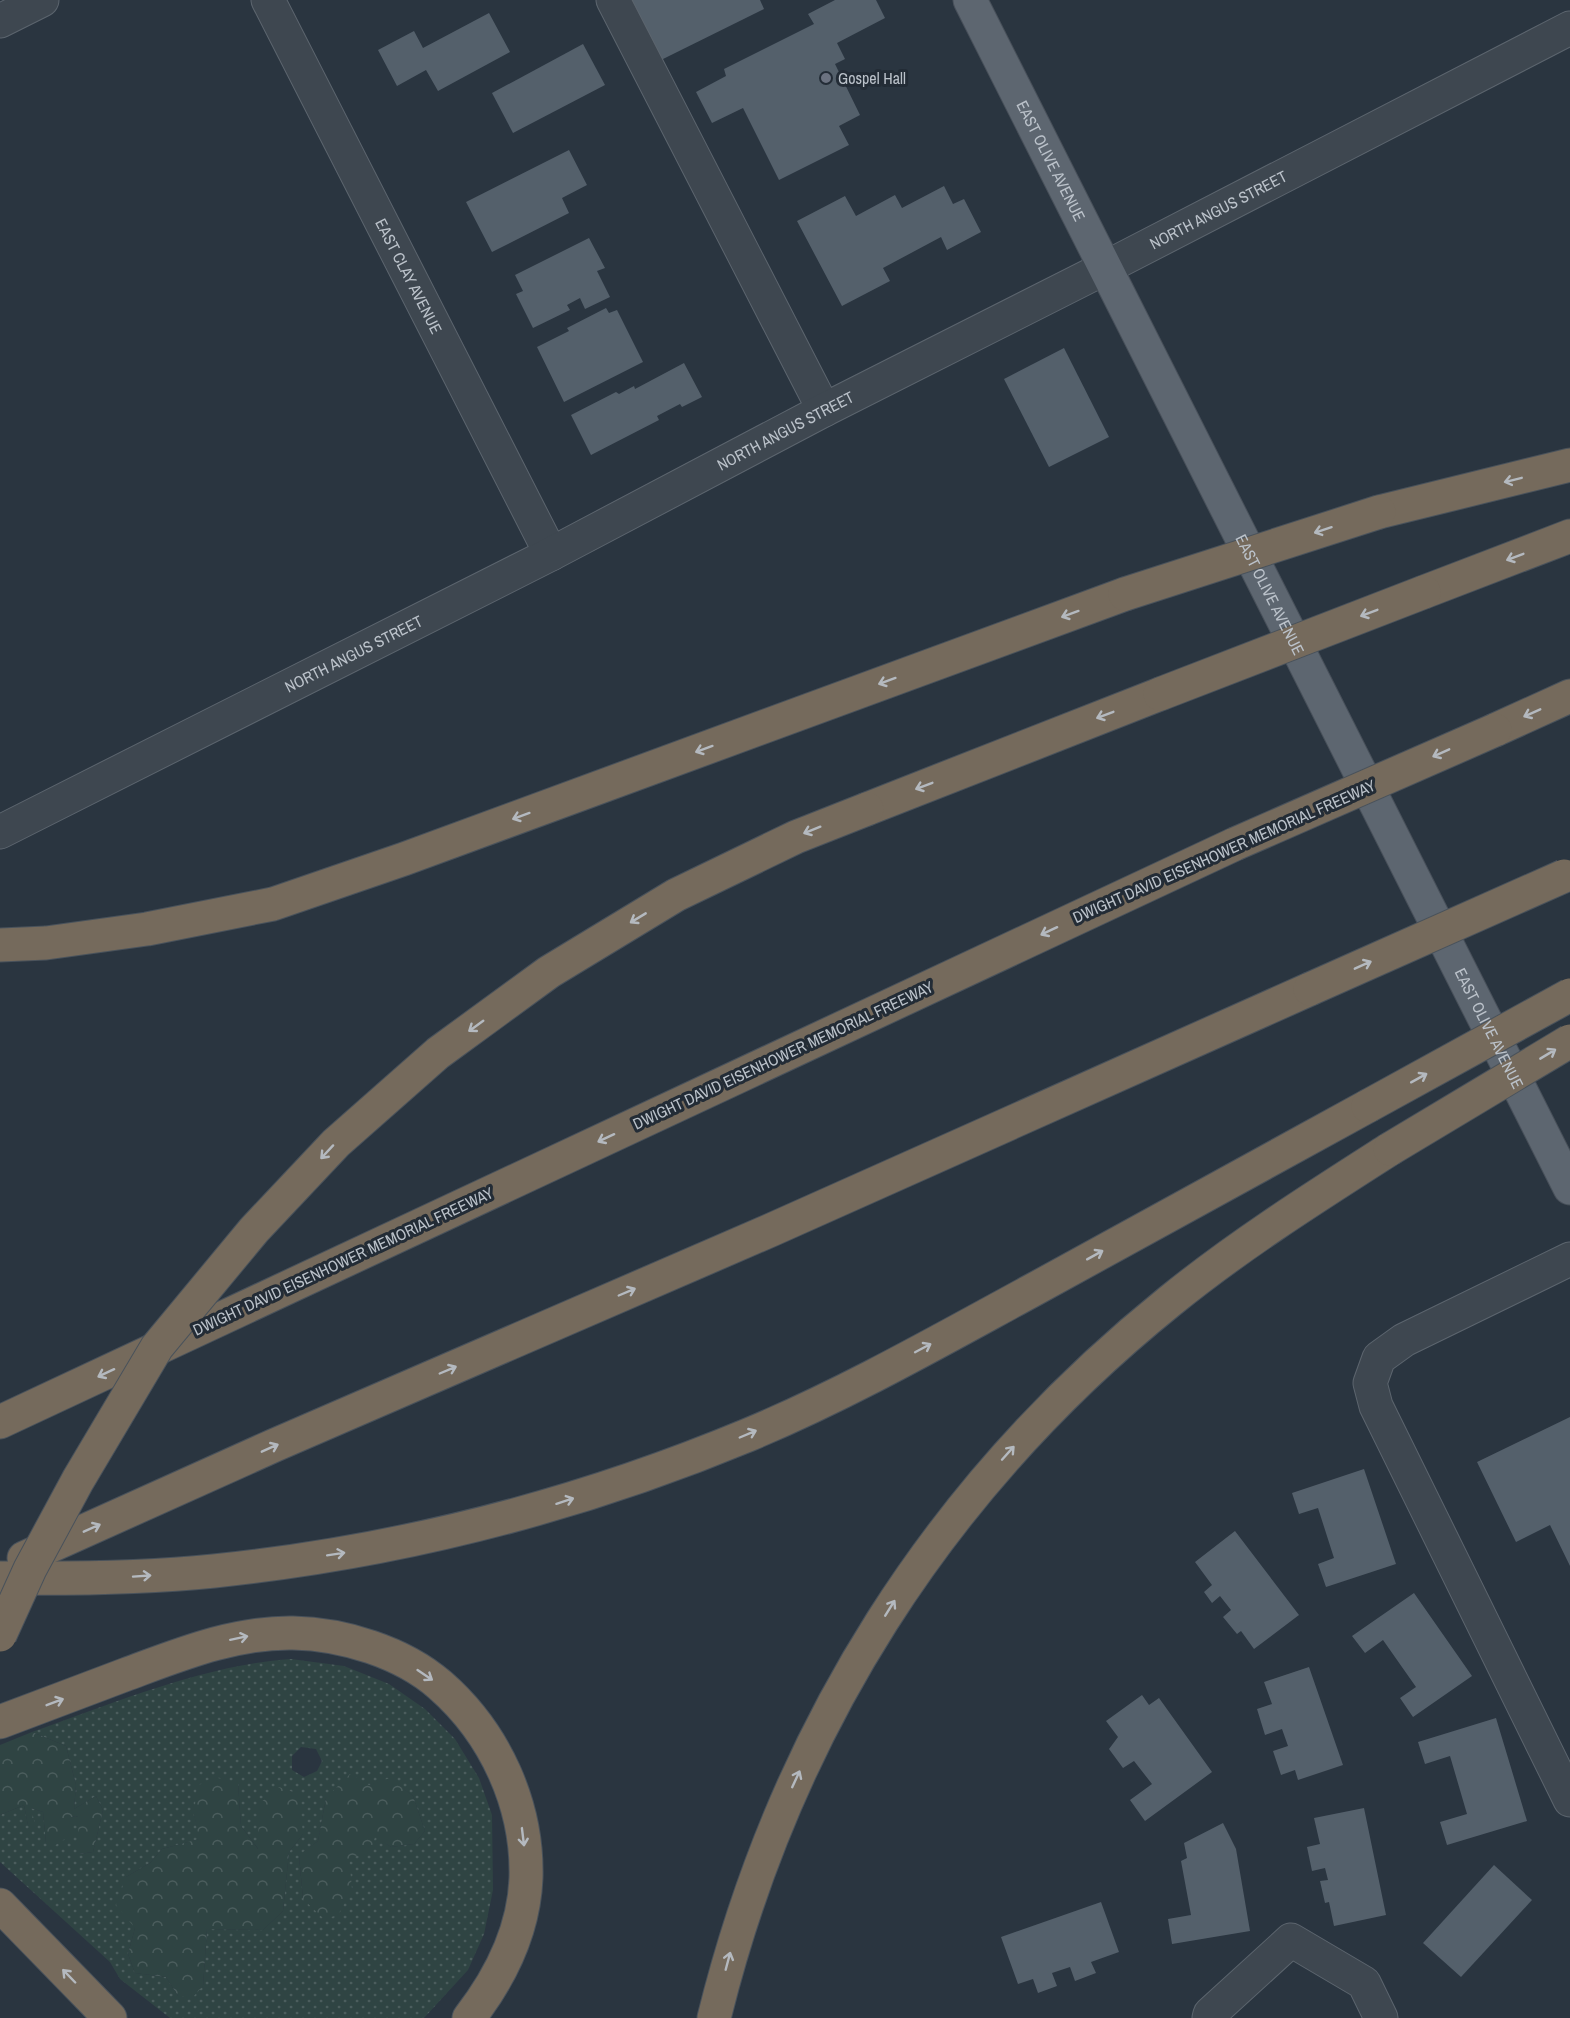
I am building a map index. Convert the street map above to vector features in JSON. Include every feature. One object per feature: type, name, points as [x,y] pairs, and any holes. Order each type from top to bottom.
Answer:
[{"type":"highway","points":[[0,945],[46,943],[147,929],[273,904],[404,860],[1125,594],[1379,512],[1570,465]]},
{"type":"highway","points":[[0,1635],[30,1569],[78,1480],[157,1347],[254,1230],[336,1143],[438,1053],[549,972],[696,885],[786,842],[1160,694],[1570,536]]},
{"type":"highway","name":"DWIGHT DAVID EISENHOWER MEMORIAL FREEWAY","points":[[0,1422],[1235,844],[1570,696]]},
{"type":"highway","points":[[0,1569],[275,1445],[771,1230],[1567,874]]},
{"type":"highway","points":[[0,1578],[132,1577],[281,1563],[431,1536],[509,1518],[597,1491],[680,1461],[748,1435],[820,1402],[988,1314],[1570,995]]},
{"type":"highway","points":[[714,2018],[728,1959],[753,1883],[783,1808],[817,1734],[861,1655],[897,1597],[944,1532],[995,1468],[1045,1413],[1161,1308],[1227,1257],[1390,1149],[1570,1041]]},
{"type":"highway","points":[[0,1722],[198,1648],[250,1636],[293,1633],[326,1636],[364,1645],[404,1661],[440,1684],[471,1717],[496,1754],[515,1797],[524,1837],[526,1879],[520,1918],[506,1958],[489,1992],[469,2018]]},
{"type":"highway","points":[[0,1905],[110,2018]]},
{"type":"main road","name":"EAST OLIVE AVENUE","points":[[970,0],[1570,1188]]},
{"type":"street","points":[[0,21],[42,0]]},
{"type":"street","name":"EAST CLAY AVENUE","points":[[268,0],[551,554]]},
{"type":"street","points":[[614,0],[824,410]]},
{"type":"street","name":"NORTH ANGUS STREET","points":[[0,832],[551,554],[824,410],[1570,28]]},
{"type":"street","points":[[1570,1259],[1404,1340],[1379,1358],[1370,1383],[1376,1406],[1570,1800]]},
{"type":"street","points":[[1209,2018],[1210,2014],[1291,1940],[1364,1983],[1381,2018]]},
{"type":"green space","points":[[291,1659],[344,1666],[389,1684],[425,1709],[455,1739],[479,1778],[492,1815],[493,1890],[484,1934],[468,1970],[424,2018],[170,2018],[120,1979],[110,1962],[0,1862],[0,1815],[24,1805],[28,1825],[31,1808],[43,1812],[46,1843],[71,1817],[79,1816],[80,1854],[93,1852],[103,1810],[96,1796],[74,1809],[76,1785],[66,1746],[32,1732],[192,1677],[258,1663]],"holes":[[[301,1747],[316,1749],[322,1761],[317,1771],[304,1777],[292,1770],[292,1756]],[[390,1779],[413,1796],[425,1831],[414,1844],[391,1847],[375,1836],[303,1899],[299,1856],[318,1841],[326,1798]],[[238,1783],[241,1826],[259,1850],[303,1834],[289,1852],[283,1911],[263,1930],[207,1929],[203,1986],[178,1996],[166,1977],[135,1973],[128,1954],[135,1928],[126,1877],[150,1863],[162,1849],[200,1839],[194,1814]]]},
{"type":"green space","points":[[32,1732],[66,1746],[76,1785],[74,1809],[96,1796],[103,1810],[93,1852],[79,1854],[78,1816],[71,1817],[71,1835],[54,1846],[46,1843],[43,1812],[31,1808],[35,1824],[28,1826],[24,1805],[0,1815],[0,1745]]},
{"type":"green space","points":[[350,1774],[369,1785],[390,1778],[413,1796],[425,1831],[414,1844],[391,1847],[375,1837],[370,1853],[349,1857],[352,1889],[338,1915],[324,1919],[303,1899],[299,1855],[318,1841],[326,1798]]},
{"type":"green space","points":[[214,1777],[238,1783],[241,1826],[258,1849],[259,1804],[279,1787],[299,1794],[303,1834],[289,1852],[283,1911],[263,1930],[207,1929],[203,1986],[193,1997],[178,1996],[166,1977],[135,1973],[128,1954],[135,1928],[116,1905],[126,1877],[150,1863],[162,1849],[199,1839],[194,1814],[197,1786]]},
{"type":"building","points":[[631,0],[760,0],[764,9],[661,60]]},
{"type":"building","points":[[835,0],[876,0],[885,18],[837,43],[845,59],[835,64],[860,115],[839,126],[849,145],[779,180],[743,108],[712,123],[696,92],[726,76],[724,69],[814,24],[808,14]]},
{"type":"building","points":[[489,13],[510,52],[438,91],[426,70],[397,86],[378,50],[414,31],[423,48]]},
{"type":"building","points":[[583,44],[605,85],[513,133],[492,93]]},
{"type":"building","points":[[569,150],[587,185],[562,198],[569,213],[492,252],[466,202]]},
{"type":"building","points":[[944,186],[953,204],[964,199],[981,232],[947,250],[941,237],[883,268],[890,281],[842,306],[797,221],[845,196],[856,216],[895,195],[902,208]]},
{"type":"building","points":[[589,238],[605,268],[597,271],[610,297],[585,309],[580,298],[567,305],[570,310],[533,328],[516,294],[523,291],[515,275]]},
{"type":"building","points":[[606,308],[609,313],[617,310],[643,362],[564,402],[537,347],[569,331],[567,328]]},
{"type":"building","points":[[1064,348],[1109,437],[1049,467],[1004,379]]},
{"type":"building","points":[[684,363],[702,397],[682,407],[680,404],[657,416],[659,420],[591,455],[571,415],[616,392],[619,394],[634,386],[635,389]]},
{"type":"building","points":[[1570,1417],[1570,1566],[1550,1525],[1516,1542],[1477,1462]]},
{"type":"building","points":[[1364,1469],[1396,1564],[1326,1587],[1318,1564],[1334,1558],[1318,1508],[1299,1514],[1292,1493]]},
{"type":"building","points":[[1235,1531],[1299,1615],[1254,1649],[1241,1631],[1237,1634],[1223,1617],[1231,1610],[1220,1596],[1212,1603],[1204,1592],[1212,1585],[1195,1562]]},
{"type":"building","points":[[1414,1593],[1472,1676],[1413,1717],[1400,1698],[1416,1687],[1383,1640],[1365,1653],[1352,1636]]},
{"type":"building","points":[[1309,1667],[1343,1765],[1298,1780],[1295,1770],[1281,1775],[1273,1751],[1288,1746],[1282,1729],[1265,1735],[1257,1709],[1272,1704],[1264,1682]]},
{"type":"building","points":[[1142,1695],[1149,1705],[1159,1698],[1212,1772],[1145,1821],[1130,1800],[1152,1784],[1134,1761],[1123,1768],[1109,1749],[1118,1737],[1106,1721]]},
{"type":"building","points":[[1496,1718],[1527,1821],[1447,1845],[1440,1822],[1467,1814],[1450,1756],[1425,1764],[1418,1742]]},
{"type":"building","points":[[1364,1808],[1386,1915],[1334,1926],[1329,1902],[1325,1903],[1320,1881],[1328,1880],[1325,1868],[1312,1871],[1307,1847],[1320,1844],[1314,1818]]},
{"type":"building","points":[[1223,1823],[1236,1849],[1250,1931],[1172,1944],[1168,1919],[1191,1915],[1181,1861],[1187,1858],[1184,1843]]},
{"type":"building","points":[[1494,1865],[1532,1900],[1461,1977],[1423,1943]]},
{"type":"building","points":[[1101,1902],[1119,1952],[1091,1962],[1096,1973],[1075,1981],[1070,1967],[1052,1973],[1057,1986],[1038,1993],[1033,1979],[1018,1984],[1001,1937]]},
{"type":"place","name":"Gospel Hall","points":[[826,78]]}]
